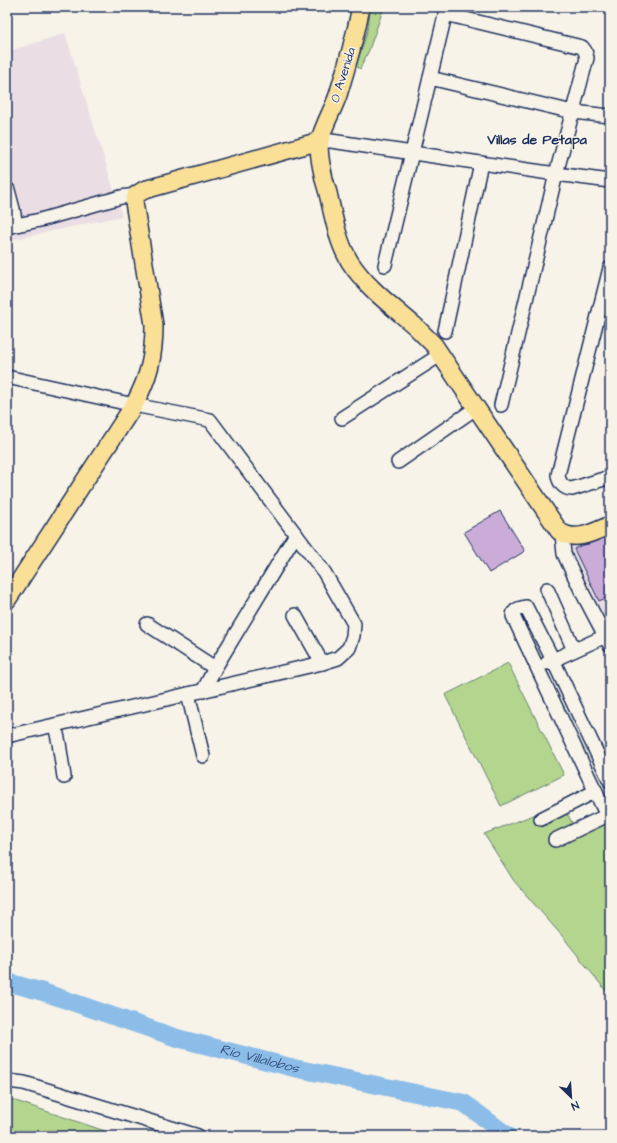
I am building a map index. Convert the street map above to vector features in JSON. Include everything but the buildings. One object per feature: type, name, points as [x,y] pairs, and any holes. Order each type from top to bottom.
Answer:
[{"type":"main road","name":"0 Avenida","points":[[320,141],[342,82],[354,40],[361,7]]},
{"type":"main road","points":[[7,600],[134,405],[145,382],[151,364],[154,344],[154,325],[134,202],[136,195],[144,190],[320,141],[324,180],[343,248],[350,262],[372,288],[434,345],[559,531],[562,534],[583,536],[610,525]]},
{"type":"street","points":[[385,265],[446,11],[582,47],[587,58],[556,174],[501,405]]},
{"type":"street","points":[[430,78],[573,112],[610,116]]},
{"type":"street","points":[[320,141],[331,141],[610,181]]},
{"type":"street","points":[[445,331],[481,163]]},
{"type":"street","points":[[7,190],[13,209],[11,226],[40,220],[121,197],[136,195]]},
{"type":"street","points":[[610,268],[558,475],[563,486],[572,490],[610,478]]},
{"type":"street","points":[[342,418],[440,354]]},
{"type":"street","points":[[7,377],[210,420],[324,572],[354,624],[350,648],[338,658],[7,736]]},
{"type":"street","points":[[398,462],[476,408]]},
{"type":"street","points":[[203,691],[215,668],[296,534]]},
{"type":"street","points":[[538,668],[574,650],[608,638],[581,590],[564,554],[562,534]]},
{"type":"street","points":[[547,589],[574,650]]},
{"type":"street","points":[[555,840],[609,815],[580,758],[513,616],[514,611],[526,608],[553,660],[610,781]]},
{"type":"street","points":[[295,615],[322,663]]},
{"type":"street","points":[[147,624],[215,668]]},
{"type":"street","points":[[188,694],[203,756]]},
{"type":"street","points":[[54,725],[59,743],[64,777]]},
{"type":"street","points":[[580,758],[595,750]]},
{"type":"street","points":[[541,819],[596,791]]},
{"type":"street","points":[[7,1081],[24,1084],[198,1136]]},
{"type":"shaded area","points":[[65,33],[122,216],[7,241],[7,52]]},
{"type":"shaded area","points":[[610,531],[610,628],[570,547]]},
{"type":"green space","points":[[371,7],[384,7],[369,50],[360,69],[356,66],[366,36]]},
{"type":"green space","points":[[508,663],[564,775],[501,806],[445,695]]},
{"type":"green space","points":[[562,804],[576,830],[610,812],[610,996],[563,937],[514,881],[484,834]]},
{"type":"green space","points":[[7,1098],[111,1133],[110,1136],[7,1136]]},
{"type":"waterway","name":"Río Villalobos","points":[[7,982],[43,992],[177,1038],[294,1068],[464,1103],[508,1136]]},
{"type":"district","name":"Villas de Petapa","points":[[537,140]]}]
